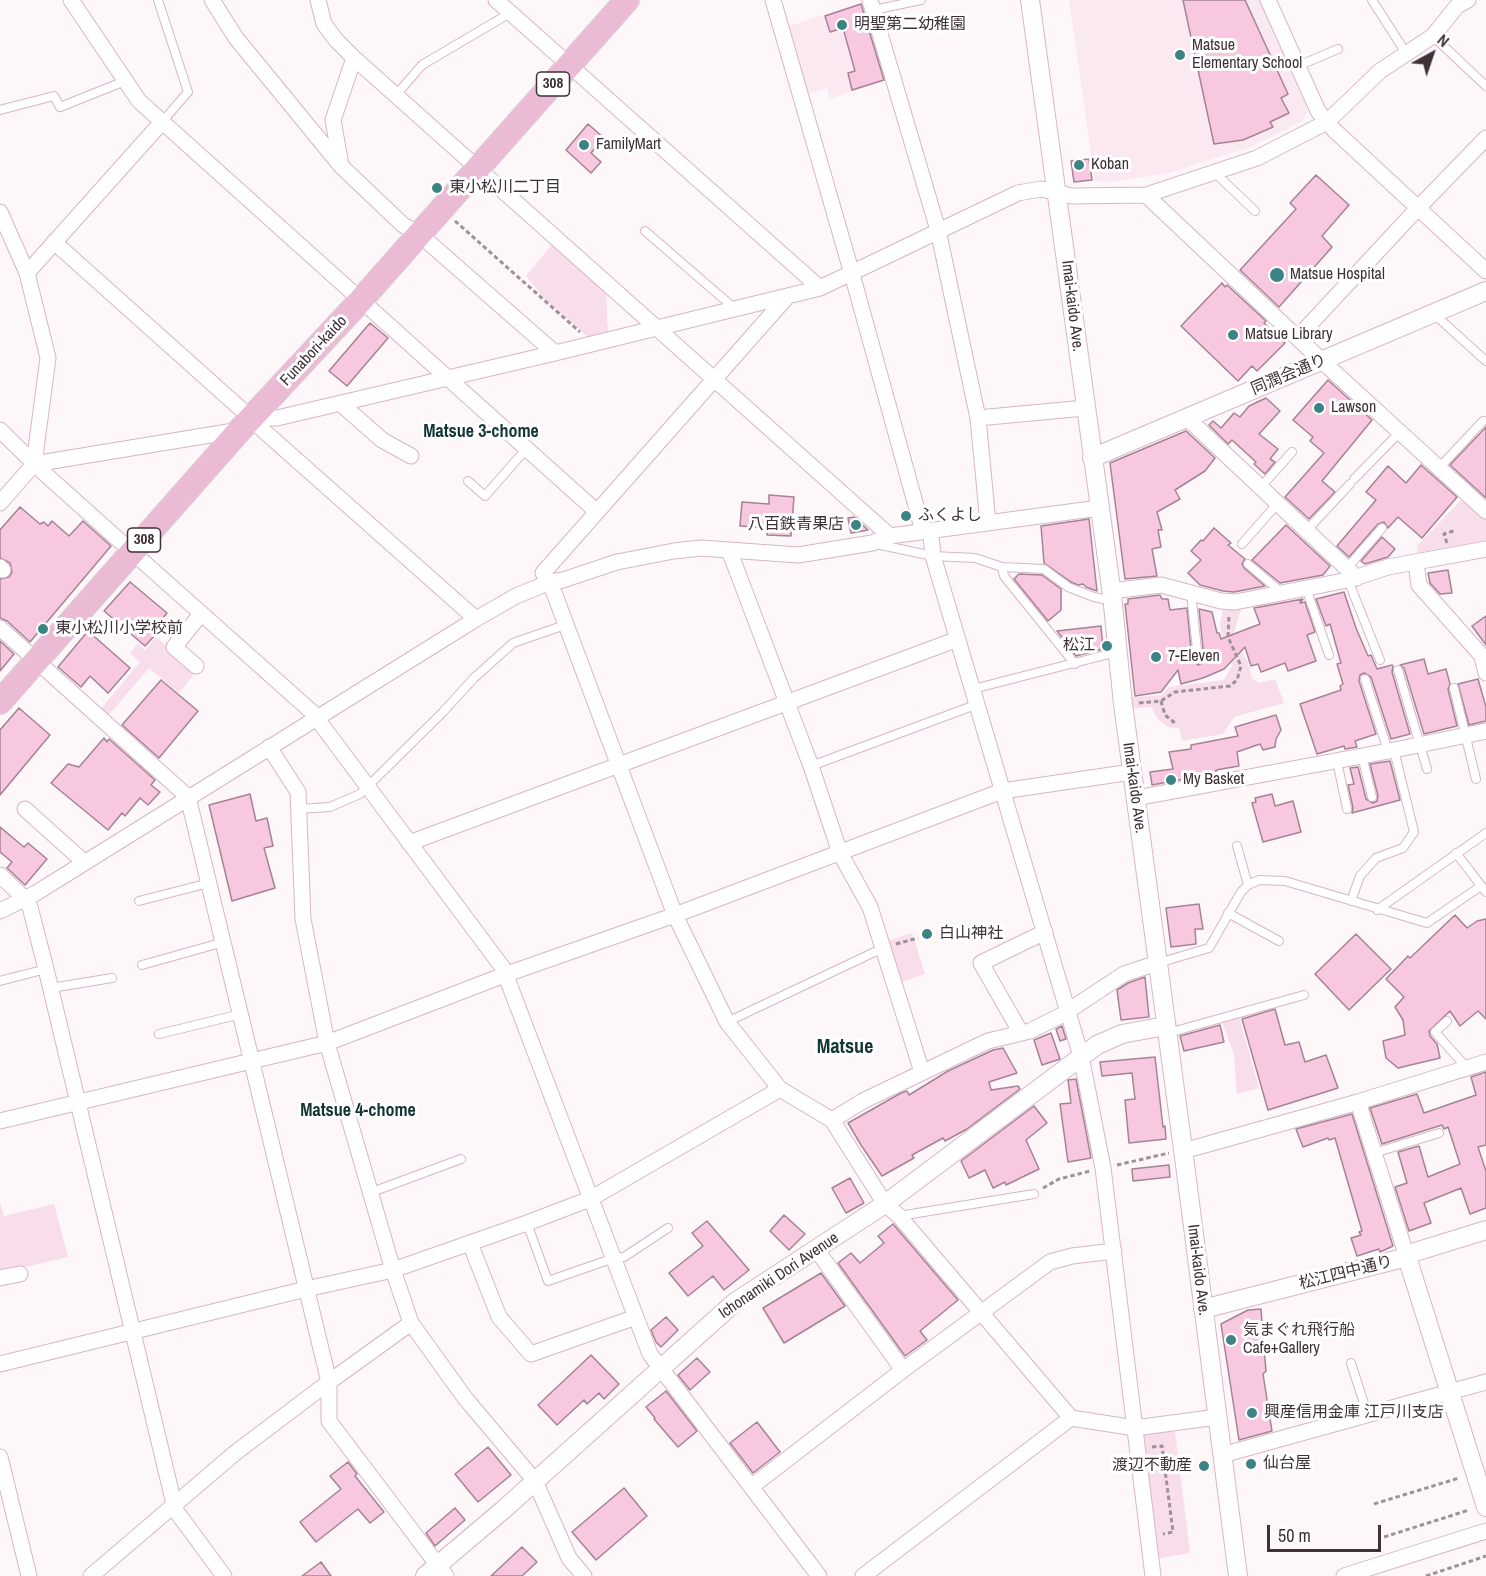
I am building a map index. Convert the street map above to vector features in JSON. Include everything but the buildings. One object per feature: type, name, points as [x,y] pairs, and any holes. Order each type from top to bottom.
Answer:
[{"type":"main road","name":"Funabori-kaido","points":[[0,702],[627,0]]},
{"type":"street","points":[[71,0],[139,101],[596,511]]},
{"type":"street","points":[[212,0],[236,38],[341,166],[403,225],[419,234],[555,353]]},
{"type":"street","points":[[318,0],[324,24],[354,58],[890,536]]},
{"type":"street","points":[[496,0],[820,288]]},
{"type":"street","points":[[773,0],[921,524],[931,536],[933,556],[1081,1056],[1103,1168],[1153,1576]]},
{"type":"street","name":"Imai-kaido Ave.","points":[[1030,0],[1112,595],[1123,704],[1184,1149],[1238,1576]]},
{"type":"street","points":[[1268,0],[1318,111],[1486,271]]},
{"type":"street","points":[[34,464],[277,418],[555,353],[734,308],[786,298],[820,288],[852,274],[938,230],[1018,193],[1041,189],[1072,196],[1146,195],[1257,158],[1327,122],[1380,71],[1432,36],[1458,2]]},
{"type":"street","points":[[872,5],[938,230],[978,418],[988,523]]},
{"type":"street","points":[[341,166],[333,120],[354,58]]},
{"type":"street","points":[[27,273],[162,122]]},
{"type":"street","points":[[1298,337],[1486,138]]},
{"type":"street","points":[[1146,195],[1486,511]]},
{"type":"street","points":[[0,212],[6,236],[27,273],[48,358],[34,464],[0,503]]},
{"type":"street","points":[[54,242],[246,424],[265,432],[476,619]]},
{"type":"street","name":"同潤会通り","points":[[1092,458],[1486,291]]},
{"type":"street","points":[[786,298],[543,573],[550,582],[675,915],[727,1022],[780,1089],[832,1120],[885,1204],[899,1216],[1071,1418],[1135,1428],[1217,1417]]},
{"type":"street","points":[[340,403],[382,440],[411,456]]},
{"type":"street","points":[[978,418],[1085,408]]},
{"type":"street","points":[[1187,418],[1350,576]]},
{"type":"street","points":[[0,430],[34,464],[317,718],[507,974],[650,1354],[819,1576]]},
{"type":"street","points":[[0,911],[25,899],[476,619],[516,596],[550,582],[563,580],[616,562],[674,551],[700,548],[798,555],[872,543],[890,536],[1099,508]]},
{"type":"street","points":[[1112,595],[1119,590],[1161,585],[1221,602],[1232,602],[1306,588],[1388,567],[1486,549]]},
{"type":"street","points":[[729,550],[811,766],[840,853],[870,907],[922,1072]]},
{"type":"street","points":[[1416,563],[1419,585],[1483,653],[1486,673]]},
{"type":"street","points":[[196,666],[174,647],[201,614]]},
{"type":"street","points":[[0,628],[188,797],[329,1382],[328,1421],[436,1573]]},
{"type":"street","points":[[409,843],[958,639]]},
{"type":"street","points":[[1136,798],[1486,731]]},
{"type":"street","points":[[269,747],[298,792],[303,919],[327,1043],[393,1270],[411,1323],[465,1398],[535,1481],[569,1558],[584,1576]]},
{"type":"street","points":[[0,1121],[327,1043],[1002,791],[1132,772]]},
{"type":"street","points":[[25,809],[84,862]]},
{"type":"street","points":[[0,875],[25,899],[30,907],[176,1511],[224,1576]]},
{"type":"street","points":[[1021,1033],[981,963],[1045,932]]},
{"type":"street","points":[[832,1120],[862,1101],[988,1041],[1041,1026],[1062,1015],[1124,974],[1157,963]]},
{"type":"street","name":"Ichonamiki Dori Avenue","points":[[436,1573],[735,1302],[885,1204],[1081,1056],[1110,1038],[1138,1030],[1166,1030]]},
{"type":"street","points":[[1184,1149],[1358,1102],[1486,1062]]},
{"type":"street","points":[[0,1364],[393,1270],[527,1223],[590,1199],[780,1089]]},
{"type":"street","points":[[1358,1102],[1486,1506]]},
{"type":"street","name":"松江四中通り","points":[[1203,1309],[1407,1257],[1415,1252],[1486,1230]]},
{"type":"street","points":[[470,1243],[500,1317],[531,1354],[636,1317]]},
{"type":"street","points":[[816,1249],[903,1370]]},
{"type":"street","points":[[751,1487],[903,1370],[1050,1262],[1072,1256],[1114,1251]]},
{"type":"street","points":[[0,1278],[20,1274]]},
{"type":"street","points":[[91,1576],[235,1454],[411,1323]]},
{"type":"street","points":[[1222,1455],[1486,1382]]},
{"type":"street","points":[[862,1576],[1071,1418]]},
{"type":"street","points":[[0,1457],[29,1576]]},
{"type":"street","points":[[1344,1576],[1486,1531]]},
{"type":"lane","points":[[158,0],[188,92],[162,122]]},
{"type":"lane","points":[[872,5],[921,0]]},
{"type":"lane","points":[[1372,0],[1406,53]]},
{"type":"lane","points":[[396,95],[422,65],[510,13]]},
{"type":"lane","points":[[1432,36],[1486,86]]},
{"type":"lane","points":[[1298,66],[1338,49]]},
{"type":"lane","points":[[0,110],[54,96],[60,107],[125,81]]},
{"type":"lane","points":[[1214,172],[1255,211]]},
{"type":"lane","points":[[645,231],[734,308]]},
{"type":"lane","points":[[1434,314],[1486,361]]},
{"type":"lane","points":[[1439,468],[1483,421]]},
{"type":"lane","points":[[1306,531],[1400,432]]},
{"type":"lane","points":[[468,481],[485,496],[528,448]]},
{"type":"lane","points":[[1260,488],[1292,452]]},
{"type":"lane","points":[[1242,544],[1277,504]]},
{"type":"lane","points":[[1380,660],[1350,576],[1382,528]]},
{"type":"lane","points":[[872,543],[933,556],[975,558],[1002,567],[1044,569],[1068,587],[1104,599],[1112,595]]},
{"type":"lane","points":[[1248,564],[1282,592]]},
{"type":"lane","points":[[1002,567],[1004,576],[1075,664]]},
{"type":"lane","points":[[1306,588],[1329,655]]},
{"type":"lane","points":[[1191,592],[1198,659]]},
{"type":"lane","points":[[299,809],[330,807],[360,794],[474,678],[513,643],[565,625]]},
{"type":"lane","points":[[973,689],[1117,652]]},
{"type":"lane","points":[[1398,670],[1427,769]]},
{"type":"lane","points":[[1351,902],[1360,876],[1376,858],[1403,848],[1414,831],[1391,751],[1365,679]]},
{"type":"lane","points":[[1454,688],[1476,779]]},
{"type":"lane","points":[[811,766],[978,704]]},
{"type":"lane","points":[[1362,756],[1372,797]]},
{"type":"lane","points":[[1337,761],[1347,808]]},
{"type":"lane","points":[[1377,910],[1486,833]]},
{"type":"lane","points":[[1237,846],[1248,885]]},
{"type":"lane","points":[[1157,963],[1209,948],[1241,892],[1258,880],[1286,881],[1377,910],[1427,923],[1484,889],[1456,853]]},
{"type":"lane","points":[[138,901],[209,883]]},
{"type":"lane","points":[[1228,913],[1280,942]]},
{"type":"lane","points":[[142,965],[224,942]]},
{"type":"lane","points":[[727,1022],[883,948]]},
{"type":"lane","points":[[0,981],[46,969]]},
{"type":"lane","points":[[51,988],[112,978]]},
{"type":"lane","points":[[1166,1030],[1304,995]]},
{"type":"lane","points":[[159,1034],[241,1014]]},
{"type":"lane","points":[[1447,1021],[1435,1032],[1467,1068]]},
{"type":"lane","points":[[1374,1153],[1439,1133]]},
{"type":"lane","points":[[372,1192],[461,1159]]},
{"type":"lane","points":[[899,1216],[1034,1194]]},
{"type":"lane","points":[[527,1223],[548,1281],[614,1258],[624,1257],[668,1228]]},
{"type":"lane","points":[[1351,1363],[1368,1416]]},
{"type":"path","points":[[440,209],[593,343]]},
{"type":"path","points":[[1123,704],[1161,701],[1175,692],[1230,686],[1237,680],[1241,666],[1228,637],[1228,621],[1232,602]]},
{"type":"path","points":[[1161,701],[1165,715],[1175,723]]},
{"type":"path","points":[[883,948],[918,938]]},
{"type":"path","points":[[1138,1449],[1162,1446],[1173,1532],[1148,1536]]},
{"type":"path","points":[[1374,1504],[1476,1473]]},
{"type":"path","points":[[1384,1538],[1486,1506]]},
{"type":"path","points":[[1426,1576],[1486,1557]]},
{"type":"shaded area","name":"Matsue Elementary School","points":[[1069,0],[1259,0],[1308,111],[1303,121],[1253,146],[1170,173],[1095,182]]},
{"type":"shaded area","points":[[864,2],[887,80],[830,99],[827,88],[808,94],[789,26]]},
{"type":"shaded area","points":[[553,243],[606,291],[608,335],[590,339],[545,299],[526,276]]},
{"type":"shaded area","points":[[1466,495],[1486,514],[1486,547],[1418,561],[1417,546]]},
{"type":"shaded area","points":[[1224,605],[1242,605],[1234,633],[1240,650],[1248,662],[1252,678],[1259,683],[1275,679],[1284,703],[1234,717],[1223,734],[1182,741],[1179,728],[1168,727],[1158,719],[1151,707],[1126,709],[1126,698],[1162,695],[1169,687],[1224,680],[1233,664],[1222,639],[1220,623]]},
{"type":"shaded area","points":[[156,637],[196,672],[179,693],[149,668],[106,718],[99,711],[140,662],[130,653],[138,643],[145,650]]},
{"type":"shaded area","points":[[912,933],[925,974],[898,983],[885,942]]},
{"type":"shaded area","points":[[1239,1017],[1259,1088],[1237,1094],[1234,1054],[1222,1022]]},
{"type":"shaded area","points":[[0,1202],[4,1216],[54,1204],[68,1257],[0,1273]]},
{"type":"shaded area","points":[[1175,1431],[1190,1553],[1155,1559],[1142,1435]]},
{"type":"place","name":"明聖第二幼稚園","points":[[842,25]]},
{"type":"place","name":"Matsue Elementary School","points":[[1180,55]]},
{"type":"place","name":"FamilyMart","points":[[584,145]]},
{"type":"place","name":"Koban","points":[[1079,165]]},
{"type":"place","name":"東小松川二丁目","points":[[437,188]]},
{"type":"place","name":"Matsue Hospital","points":[[1277,275]]},
{"type":"place","name":"Matsue Library","points":[[1233,335]]},
{"type":"place","name":"Lawson","points":[[1319,408]]},
{"type":"place","name":"ふくよし","points":[[906,516]]},
{"type":"place","name":"八百鉄青果店","points":[[856,525]]},
{"type":"place","name":"東小松川小学校前","points":[[43,629]]},
{"type":"place","name":"松江","points":[[1107,646]]},
{"type":"place","name":"7-Eleven","points":[[1156,657]]},
{"type":"place","name":"My Basket","points":[[1171,780]]},
{"type":"place","name":"白山神社","points":[[927,934]]},
{"type":"place","name":"気まぐれ飛行船 Cafe+Gallery","points":[[1231,1340]]},
{"type":"place","name":"興産信用金庫 江戸川支店","points":[[1252,1413]]},
{"type":"place","name":"仙台屋","points":[[1251,1464]]},
{"type":"place","name":"渡辺不動産","points":[[1204,1466]]},
{"type":"district","name":"Matsue 3-chome","points":[[481,432]]},
{"type":"district","name":"Matsue","points":[[845,1048]]},
{"type":"district","name":"Matsue 4-chome","points":[[358,1111]]}]
